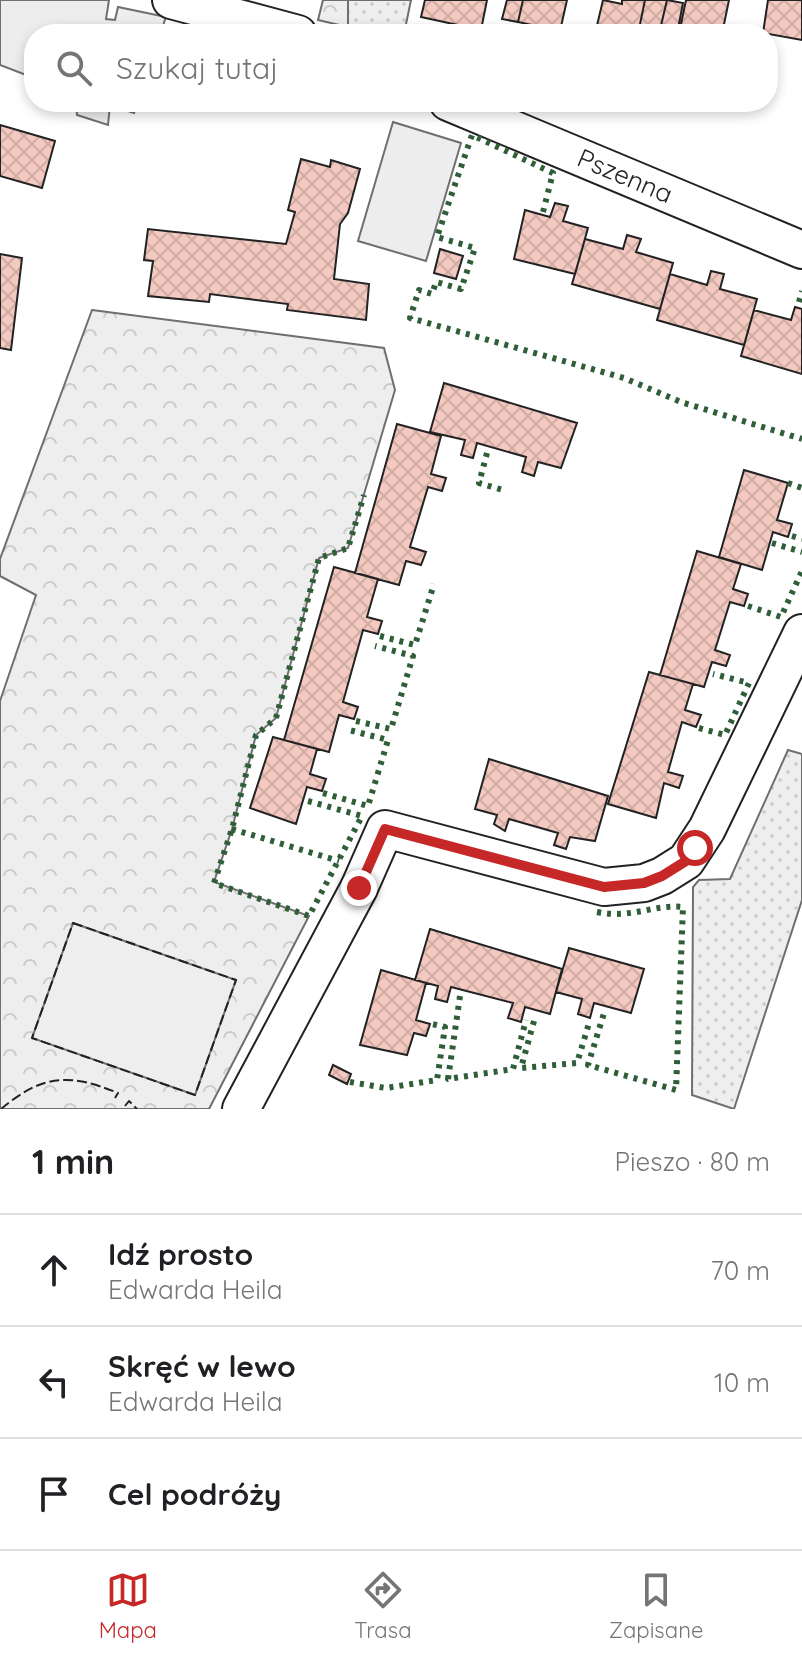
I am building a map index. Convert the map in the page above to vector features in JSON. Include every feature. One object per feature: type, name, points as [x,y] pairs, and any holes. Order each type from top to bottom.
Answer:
[{"type":"street","points":[[171,0],[261,24]]},
{"type":"street","name":"Pszenna","points":[[472,112],[802,250]]},
{"type":"street","points":[[241,1109],[359,888],[385,829],[604,887],[632,885],[662,876],[686,861],[707,829],[802,633]]},
{"type":"green space","points":[[323,0],[348,0],[348,24],[318,20]]},
{"type":"green space","points":[[348,0],[411,0],[406,24],[348,24]]},
{"type":"green space","points":[[92,310],[384,348],[395,390],[348,548],[319,558],[276,718],[256,735],[232,829],[214,882],[309,916],[209,1109],[0,1109],[0,701],[36,595],[0,576],[0,559]]},
{"type":"green space","points":[[788,750],[802,754],[802,900],[734,1109],[692,1095],[693,887],[699,880],[730,879]]},
{"type":"green space","points":[[73,923],[236,980],[195,1095],[32,1038]]},
{"type":"shaded area","points":[[0,0],[109,0],[106,19],[115,20],[118,7],[166,17],[164,24],[24,24],[24,74],[0,65]]},
{"type":"shaded area","points":[[77,112],[109,112],[108,125],[77,115]]},
{"type":"shaded area","points":[[393,122],[461,143],[426,261],[358,241]]},
{"type":"building","points":[[425,0],[487,0],[482,24],[453,24],[421,17]]},
{"type":"building","points":[[507,0],[523,0],[518,22],[502,19]]},
{"type":"building","points":[[523,0],[567,0],[562,24],[518,22]]},
{"type":"building","points":[[603,0],[622,4],[622,0],[645,0],[640,24],[597,24]]},
{"type":"building","points":[[645,0],[667,0],[661,24],[640,24]]},
{"type":"building","points":[[667,0],[683,3],[679,24],[661,24]]},
{"type":"building","points":[[686,0],[729,0],[724,24],[681,24]]},
{"type":"building","points":[[768,0],[802,0],[802,40],[778,36],[778,24],[764,24]]},
{"type":"building","points":[[0,125],[55,141],[42,188],[0,176]]},
{"type":"building","points":[[301,159],[330,167],[331,160],[360,169],[348,213],[340,224],[334,279],[369,284],[366,320],[287,310],[288,304],[210,294],[209,302],[148,296],[153,261],[144,260],[148,229],[286,244],[295,212],[288,210]]},
{"type":"building","points":[[555,203],[568,206],[563,221],[588,228],[575,274],[514,259],[525,210],[550,217]]},
{"type":"building","points":[[627,235],[641,239],[636,252],[673,263],[660,309],[572,284],[585,239],[623,249]]},
{"type":"building","points":[[440,249],[463,256],[456,279],[434,273]]},
{"type":"building","points":[[0,254],[22,258],[11,350],[0,348]]},
{"type":"building","points":[[711,271],[724,274],[720,289],[757,299],[744,345],[657,320],[670,274],[707,285]]},
{"type":"building","points":[[795,307],[802,309],[802,374],[741,356],[754,310],[791,320]]},
{"type":"building","points":[[444,383],[577,423],[561,468],[538,462],[534,476],[522,472],[526,457],[477,443],[473,458],[461,455],[465,440],[430,432]]},
{"type":"building","points":[[397,424],[441,436],[431,474],[446,478],[442,491],[428,487],[410,547],[426,552],[421,565],[406,561],[399,585],[355,573]]},
{"type":"building","points":[[744,470],[788,483],[777,520],[792,524],[788,537],[773,532],[762,570],[719,557]]},
{"type":"building","points":[[697,551],[741,564],[733,589],[748,594],[744,606],[730,602],[715,650],[730,655],[726,666],[712,662],[704,687],[660,675]]},
{"type":"building","points":[[334,567],[378,579],[367,617],[382,621],[378,634],[363,630],[343,702],[358,707],[354,719],[339,715],[329,752],[284,740]]},
{"type":"building","points":[[649,672],[693,684],[685,710],[701,715],[696,727],[682,722],[668,772],[683,776],[679,788],[664,783],[656,818],[608,804]]},
{"type":"building","points":[[273,737],[317,749],[310,774],[326,779],[322,791],[307,787],[296,824],[250,808]]},
{"type":"building","points":[[489,759],[608,796],[595,841],[570,837],[566,849],[554,845],[558,833],[509,819],[505,831],[494,824],[497,815],[475,809]]},
{"type":"building","points":[[430,929],[562,969],[550,1014],[525,1007],[521,1022],[508,1018],[513,1003],[451,987],[447,1002],[435,999],[438,986],[415,980]]},
{"type":"building","points":[[569,948],[644,969],[631,1013],[594,1003],[590,1018],[578,1014],[582,999],[556,992]]},
{"type":"building","points":[[381,970],[426,983],[416,1020],[430,1024],[426,1036],[414,1033],[407,1055],[360,1045]]},
{"type":"building","points":[[333,1065],[351,1074],[347,1084],[329,1075]]},
{"type":"hedge","points":[[543,212],[553,173],[472,135],[437,237],[475,248],[461,289],[436,282],[432,294],[419,290],[410,318],[624,378],[681,402],[802,439]]},
{"type":"hedge","points":[[799,302],[802,291]]},
{"type":"hedge","points":[[487,453],[479,483],[503,490]]},
{"type":"hedge","points":[[788,483],[802,488]]},
{"type":"hedge","points":[[308,801],[362,816],[309,916],[214,883],[232,829],[256,735],[276,718],[319,558],[348,548],[364,495]]},
{"type":"hedge","points":[[792,536],[802,539]]},
{"type":"hedge","points":[[772,543],[802,552]]},
{"type":"hedge","points":[[748,606],[781,617],[802,571]]},
{"type":"hedge","points":[[380,636],[415,645],[434,584]]},
{"type":"hedge","points":[[356,721],[391,729],[413,656],[375,646]]},
{"type":"hedge","points":[[699,728],[725,735],[749,683],[713,674]]},
{"type":"hedge","points":[[323,793],[368,806],[388,740],[349,730]]},
{"type":"hedge","points":[[232,829],[339,861]]},
{"type":"hedge","points":[[597,912],[621,914],[683,907],[676,1090],[588,1065],[605,1010]]},
{"type":"hedge","points":[[460,996],[448,1079],[513,1069],[526,1020]]},
{"type":"hedge","points":[[534,1021],[521,1068],[577,1063],[590,1020]]},
{"type":"hedge","points":[[350,1082],[386,1088],[437,1080],[445,1027],[432,1024]]},
{"type":"fence","points":[[73,923],[236,980],[195,1095],[32,1038],[73,923]]},
{"type":"fence","points":[[1,1109],[30,1089],[57,1080],[85,1082],[118,1093],[115,1098]]},
{"type":"fence","points":[[125,1106],[129,1101],[137,1109]]},
{"type":"route","points":[[359,888],[385,829],[604,887],[644,883],[662,876],[686,861],[695,848]]}]
